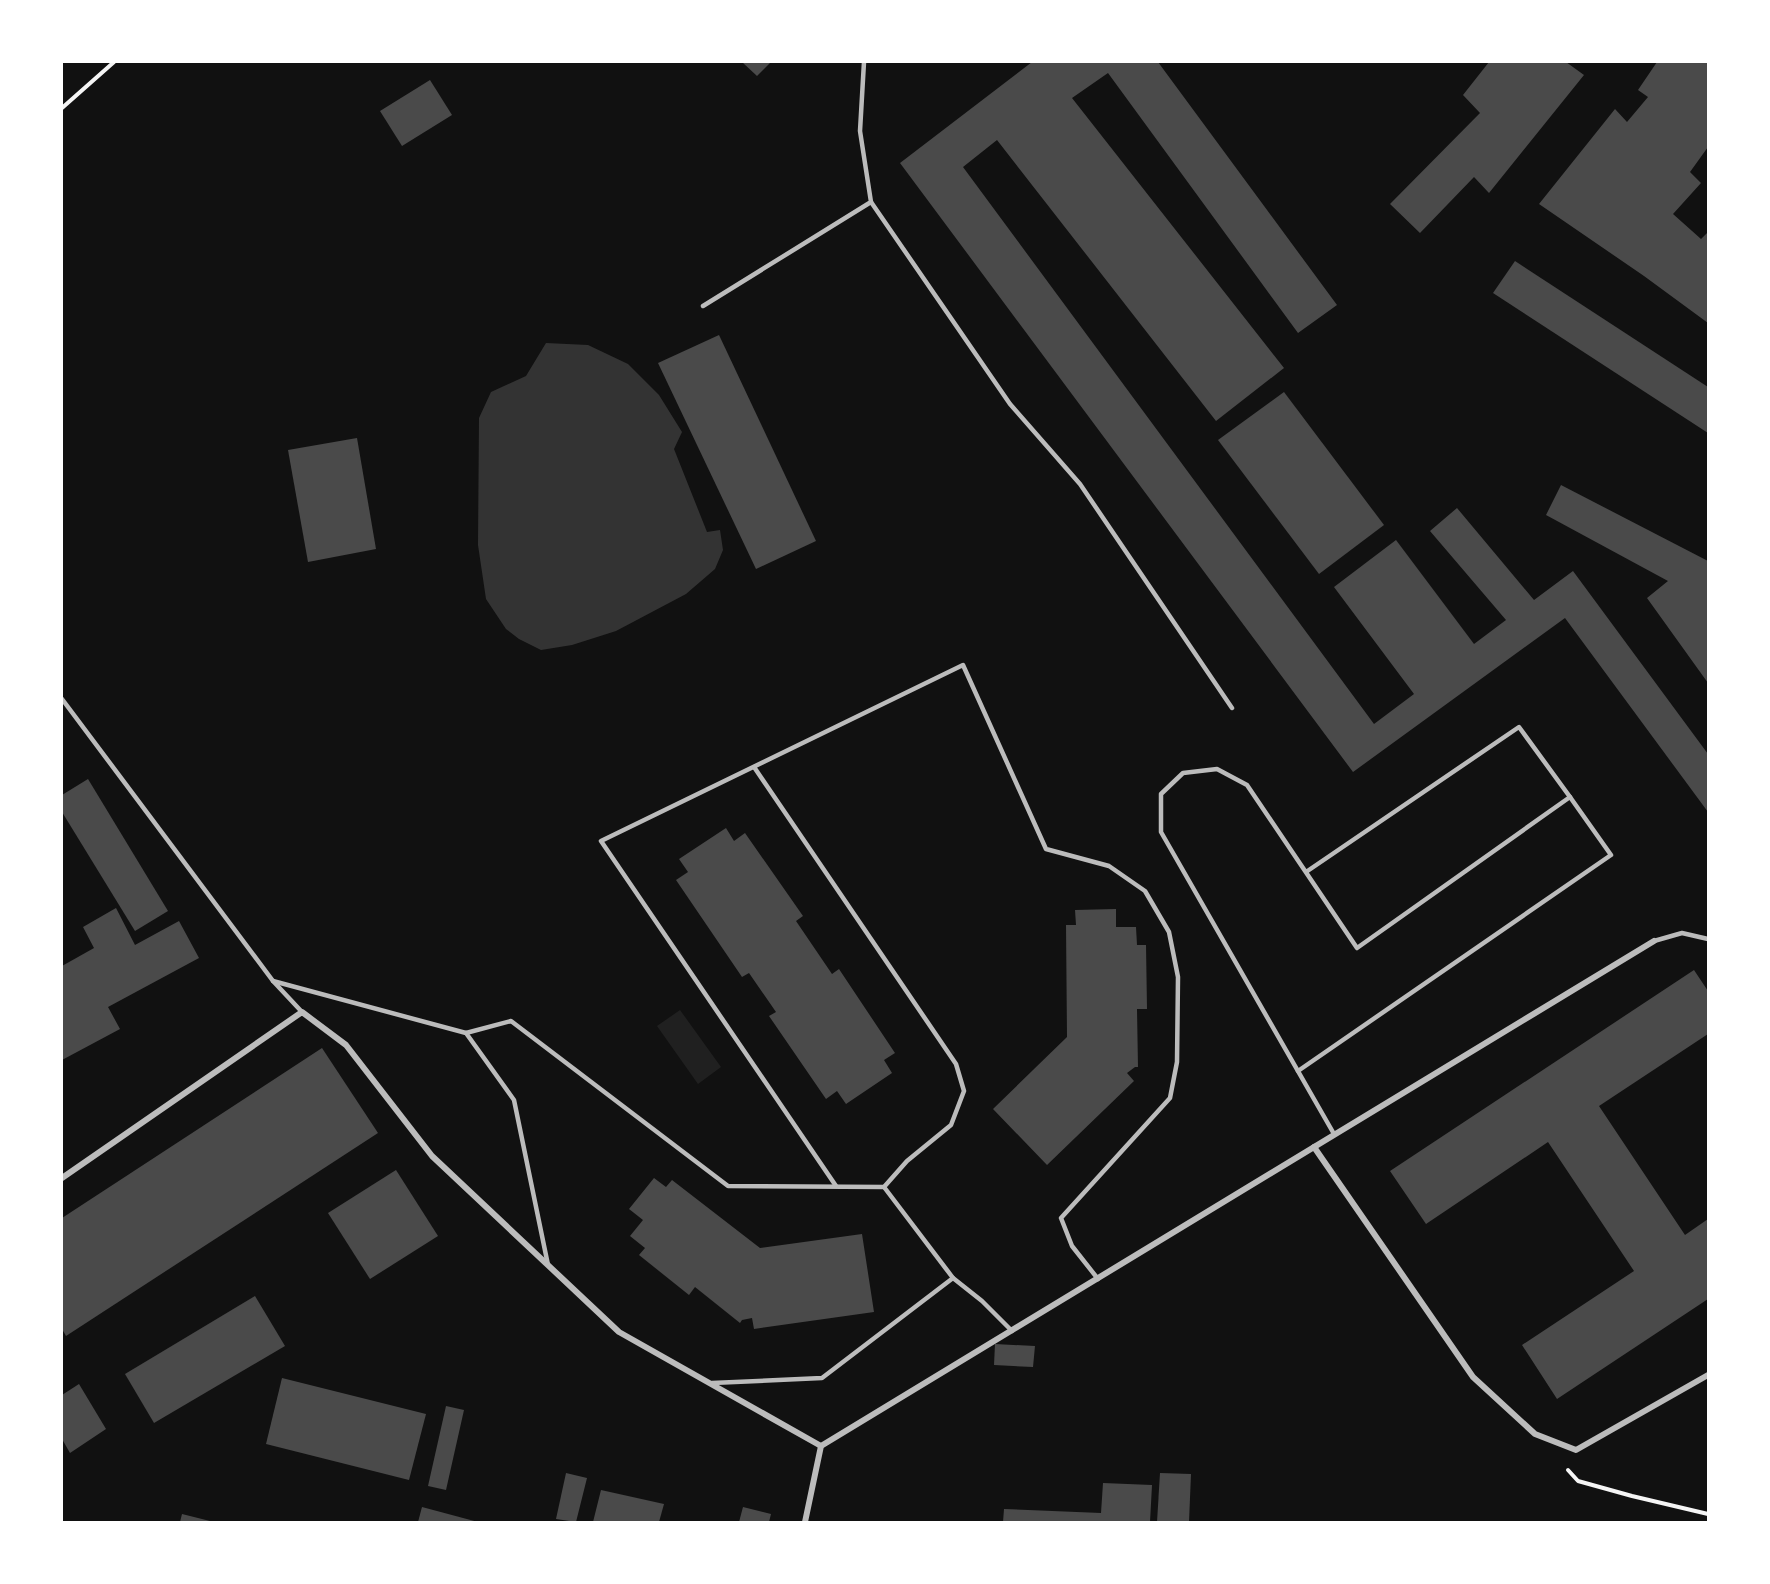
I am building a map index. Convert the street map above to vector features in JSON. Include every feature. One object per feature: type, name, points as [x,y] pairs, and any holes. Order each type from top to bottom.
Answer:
[{"type":"street","points":[[805,1522],[821,1446],[1654,941]]},
{"type":"street","points":[[62,1178],[302,1012],[346,1045],[432,1156],[619,1332],[821,1446]]},
{"type":"street","points":[[1314,1147],[1473,1377],[1535,1434],[1576,1450],[1708,1375]]},
{"type":"lane","points":[[864,62],[860,131],[871,202],[1010,404],[1080,484],[1232,708]]},
{"type":"lane","points":[[703,306],[871,202]]},
{"type":"lane","points":[[836,1186],[601,841],[963,665],[1046,849],[1109,866],[1145,891],[1169,932],[1178,976],[1178,1062],[1170,1098],[1061,1218],[1072,1246],[1098,1279]]},
{"type":"lane","points":[[62,699],[273,981],[302,1012]]},
{"type":"lane","points":[[1298,1071],[1611,855],[1519,726],[1306,872]]},
{"type":"lane","points":[[273,981],[466,1033],[511,1021],[728,1186],[884,1187],[907,1161],[951,1125],[964,1091],[959,1073],[956,1064],[754,767]]},
{"type":"lane","points":[[1334,1134],[1161,832],[1161,794],[1183,773],[1217,769],[1247,785],[1357,948],[1570,797]]},
{"type":"lane","points":[[1654,941],[1682,933],[1708,939]]},
{"type":"lane","points":[[466,1033],[514,1100],[548,1265]]},
{"type":"lane","points":[[884,1187],[953,1278],[982,1301],[1012,1331]]},
{"type":"lane","points":[[711,1383],[822,1378],[953,1278]]},
{"type":"path","points":[[62,108],[114,62]]},
{"type":"path","points":[[1564,1465],[1578,1481],[1708,1514]]},
{"type":"shaded area","points":[[546,343],[588,345],[628,364],[659,395],[682,432],[674,449],[707,532],[720,530],[723,550],[715,569],[686,594],[616,631],[572,645],[541,650],[519,639],[506,629],[486,599],[478,545],[479,418],[491,392],[526,376]]},
{"type":"shaded area","points":[[680,1010],[721,1067],[698,1084],[657,1026]]},
{"type":"building","points":[[742,62],[771,62],[757,76]]},
{"type":"building","points":[[1032,62],[1158,62],[1337,305],[1298,333],[1108,73],[1072,98],[1284,368],[1216,421],[997,140],[963,167],[1374,724],[1414,694],[1334,587],[1396,540],[1474,644],[1506,620],[1430,531],[1457,508],[1534,600],[1573,571],[1708,754],[1708,812],[1565,618],[1353,772],[900,163]]},
{"type":"building","points":[[1489,62],[1566,62],[1584,75],[1489,193],[1474,177],[1420,233],[1390,204],[1480,113],[1463,95]]},
{"type":"building","points":[[1657,62],[1708,62],[1708,147],[1690,172],[1701,183],[1673,214],[1701,239],[1708,232],[1708,323],[1539,204],[1615,109],[1627,122],[1648,97],[1638,90]]},
{"type":"building","points":[[430,80],[452,115],[402,146],[380,111]]},
{"type":"building","points":[[1515,261],[1708,387],[1708,433],[1493,293]]},
{"type":"building","points":[[719,335],[816,541],[756,569],[658,363]]},
{"type":"building","points":[[1284,392],[1384,525],[1319,574],[1218,440]]},
{"type":"building","points":[[357,438],[376,549],[308,562],[288,450]]},
{"type":"building","points":[[1561,485],[1708,561],[1708,683],[1647,598],[1668,581],[1546,515]]},
{"type":"building","points":[[88,779],[168,911],[135,931],[62,812],[62,795]]},
{"type":"building","points":[[726,828],[734,841],[745,833],[803,916],[796,921],[832,974],[839,969],[895,1053],[884,1060],[892,1073],[846,1104],[837,1091],[826,1099],[769,1016],[776,1012],[749,973],[742,977],[676,880],[688,872],[679,859]]},
{"type":"building","points":[[116,908],[135,945],[179,921],[199,958],[108,1007],[120,1029],[62,1060],[62,966],[94,948],[83,927]]},
{"type":"building","points":[[1116,909],[1116,927],[1136,927],[1137,945],[1146,945],[1147,1009],[1137,1009],[1138,1067],[1127,1073],[1134,1081],[1047,1165],[993,1109],[1067,1037],[1066,925],[1076,925],[1075,910]]},
{"type":"building","points":[[1694,970],[1708,991],[1708,1034],[1599,1106],[1685,1235],[1708,1219],[1708,1299],[1557,1399],[1522,1345],[1634,1271],[1548,1142],[1426,1224],[1390,1171]]},
{"type":"building","points":[[322,1048],[378,1133],[66,1336],[62,1329],[62,1218]]},
{"type":"building","points":[[396,1170],[438,1236],[370,1279],[328,1213]]},
{"type":"building","points":[[654,1178],[666,1187],[672,1180],[760,1248],[862,1234],[874,1312],[754,1329],[752,1318],[742,1320],[740,1323],[695,1287],[689,1295],[639,1255],[645,1248],[630,1236],[643,1220],[629,1209]]},
{"type":"building","points":[[255,1296],[285,1346],[154,1423],[125,1374]]},
{"type":"building","points":[[995,1344],[1035,1346],[1033,1367],[994,1365]]},
{"type":"building","points":[[282,1378],[426,1414],[409,1480],[266,1444]]},
{"type":"building","points":[[79,1384],[106,1429],[70,1453],[62,1439],[62,1395]]},
{"type":"building","points":[[446,1406],[464,1410],[446,1490],[428,1486]]},
{"type":"building","points":[[566,1473],[587,1478],[576,1522],[556,1519]]},
{"type":"building","points":[[1160,1473],[1191,1474],[1189,1522],[1157,1522]]},
{"type":"building","points":[[1103,1483],[1152,1485],[1150,1522],[1003,1522],[1004,1509],[1101,1513]]},
{"type":"building","points":[[601,1490],[664,1504],[659,1522],[593,1522]]},
{"type":"building","points":[[422,1507],[478,1522],[418,1522]]},
{"type":"building","points":[[743,1507],[771,1514],[769,1522],[739,1522]]},
{"type":"building","points":[[182,1514],[214,1522],[180,1522]]}]
